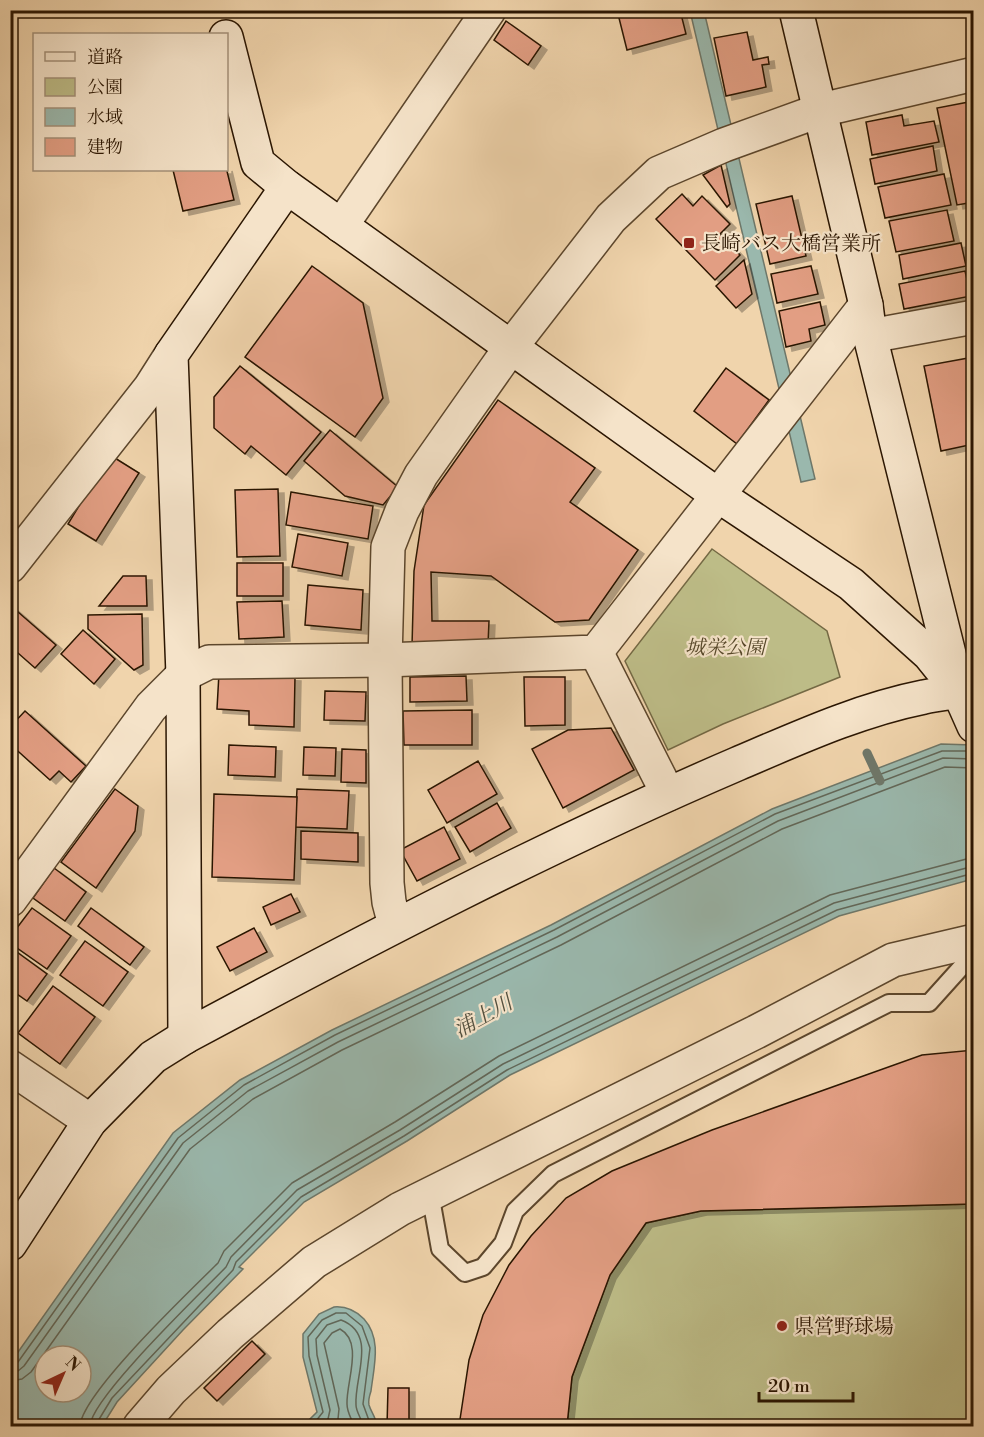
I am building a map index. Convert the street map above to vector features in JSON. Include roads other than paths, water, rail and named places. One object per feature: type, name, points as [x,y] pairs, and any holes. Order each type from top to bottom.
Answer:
[{"type":"street","points":[[220,10],[225,33]]},
{"type":"street","points":[[341,226],[489,10]]},
{"type":"street","points":[[796,10],[868,320],[974,726]]},
{"type":"street","points":[[228,44],[258,163],[287,188],[719,496],[851,584],[929,654],[966,691]]},
{"type":"street","points":[[394,925],[387,883],[385,660],[388,547],[402,511],[421,475],[511,347],[611,218],[659,173],[724,145],[821,110],[974,74]]},
{"type":"street","points":[[10,566],[150,388],[287,188]]},
{"type":"street","points":[[10,900],[151,707],[183,675],[209,662],[385,660],[596,652],[719,496],[868,320],[974,317]]},
{"type":"street","points":[[171,355],[183,675],[185,1037]]},
{"type":"street","points":[[596,652],[668,794]]},
{"type":"street","points":[[10,1244],[90,1121],[153,1057],[185,1037],[394,925],[668,794],[809,733],[890,704],[966,691]]},
{"type":"street","points":[[140,1426],[171,1390],[230,1334],[314,1262],[400,1209],[756,1032],[893,960],[974,941]]},
{"type":"street","points":[[10,1066],[90,1121]]},
{"type":"lane","points":[[430,1193],[440,1249],[465,1273],[483,1267],[503,1243],[515,1211],[553,1174],[889,1003],[929,1003],[974,953]]},
{"type":"water","points":[[690,11],[704,11],[815,479],[801,482]]},
{"type":"water","name":"浦上川","points":[[941,744],[973,745],[973,879],[839,916],[510,1075],[407,1141],[304,1202],[239,1267],[243,1269],[117,1402],[102,1426],[11,1426],[11,1362],[173,1133],[240,1080],[332,1030],[551,925],[772,809]]},
{"type":"water","points":[[334,1307],[350,1309],[357,1313],[370,1327],[373,1335],[375,1363],[369,1403],[377,1426],[306,1426],[317,1412],[303,1357],[303,1334],[319,1314]]},
{"type":"waterway","points":[[867,753],[880,781]]},
{"type":"place","name":"長崎バス大橋営業所","points":[[689,243]]},
{"type":"place","name":"県営野球場","points":[[782,1326]]},
{"type":"park label","name":"城栄公園","points":[[725,647]]}]
